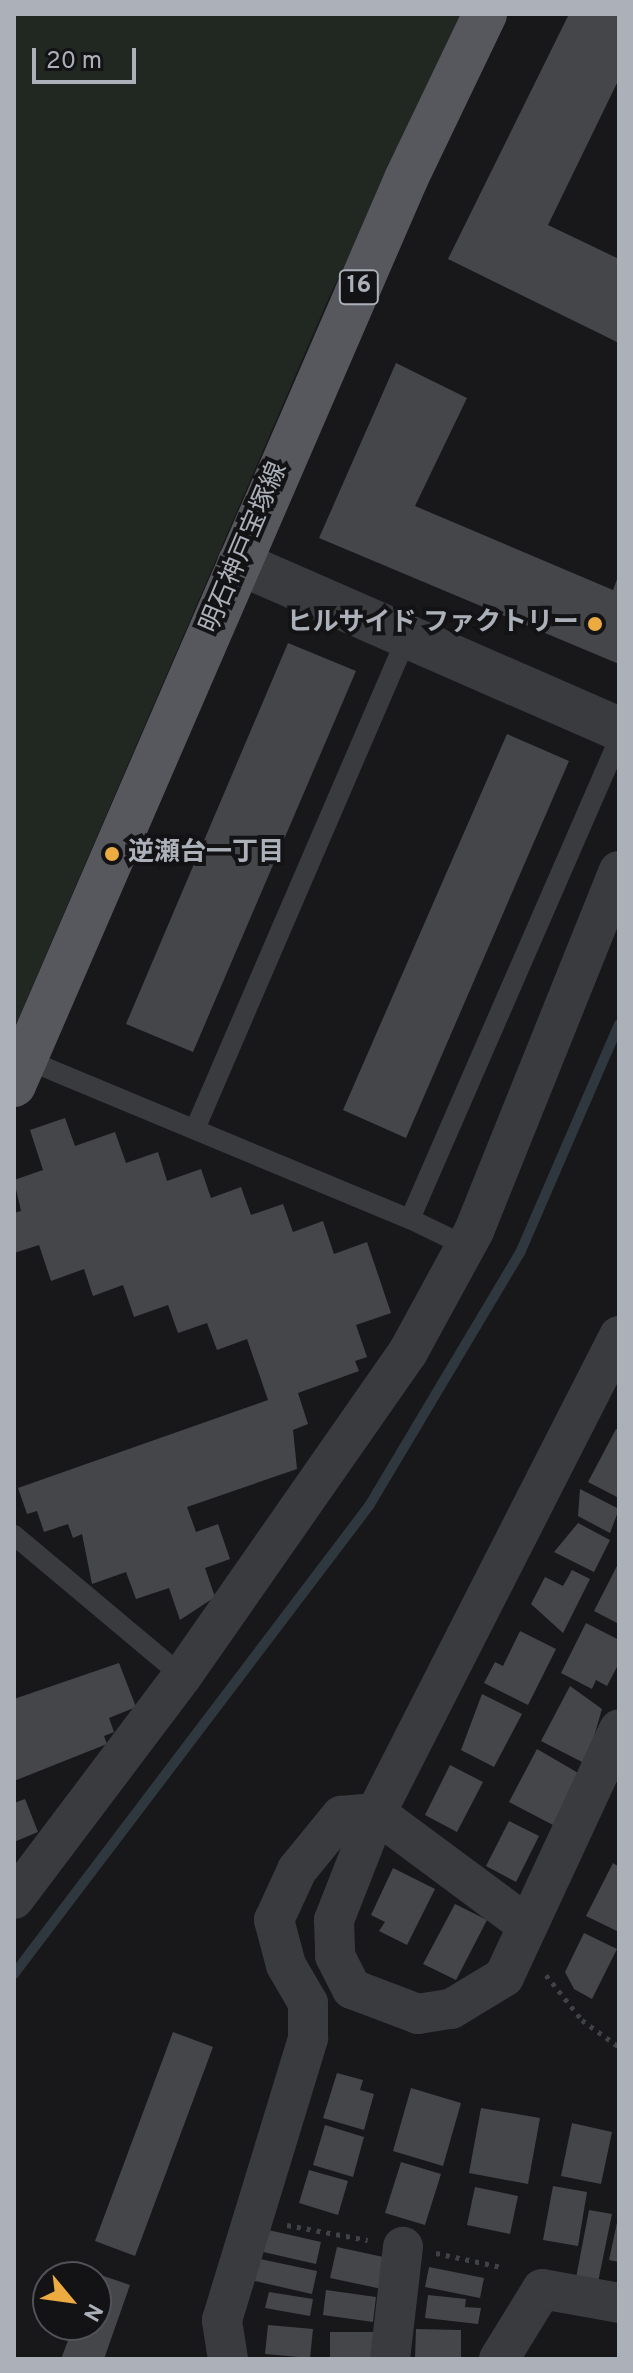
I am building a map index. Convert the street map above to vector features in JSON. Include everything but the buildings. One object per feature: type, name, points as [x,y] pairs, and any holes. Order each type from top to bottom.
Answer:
[{"type":"main road","name":"明石神戸宝塚線","points":[[20,1072],[239,563],[485,14]]},
{"type":"street","points":[[239,563],[619,729]]},
{"type":"street","points":[[14,1899],[182,1676],[408,1352],[466,1246],[619,871]]},
{"type":"street","points":[[619,1336],[376,1813],[334,1920],[335,1956],[352,1989],[418,2014],[451,2009],[504,1977],[532,1945],[619,1729]]},
{"type":"street","points":[[228,2359],[222,2320],[308,2038],[308,2003],[286,1965],[274,1920],[297,1870],[341,1816],[376,1813],[532,1945]]},
{"type":"street","points":[[390,2359],[403,2247]]},
{"type":"street","points":[[499,2359],[542,2289],[619,2303]]},
{"type":"lane","points":[[195,1129],[407,637]]},
{"type":"lane","points":[[410,1219],[619,739]]},
{"type":"lane","points":[[20,1072],[195,1129],[410,1219],[466,1246]]},
{"type":"lane","points":[[14,1535],[182,1676]]},
{"type":"path","points":[[532,1945],[582,2020],[619,2047]]},
{"type":"shaded area","points":[[14,14],[466,14],[330,295],[14,1029]]},
{"type":"waterway","points":[[14,1974],[369,1506],[520,1253],[619,1024]]},
{"type":"place","name":"ヒルサイド ファクトリー","points":[[595,624]]},
{"type":"place","name":"逆瀬台一丁目","points":[[112,854]]}]
